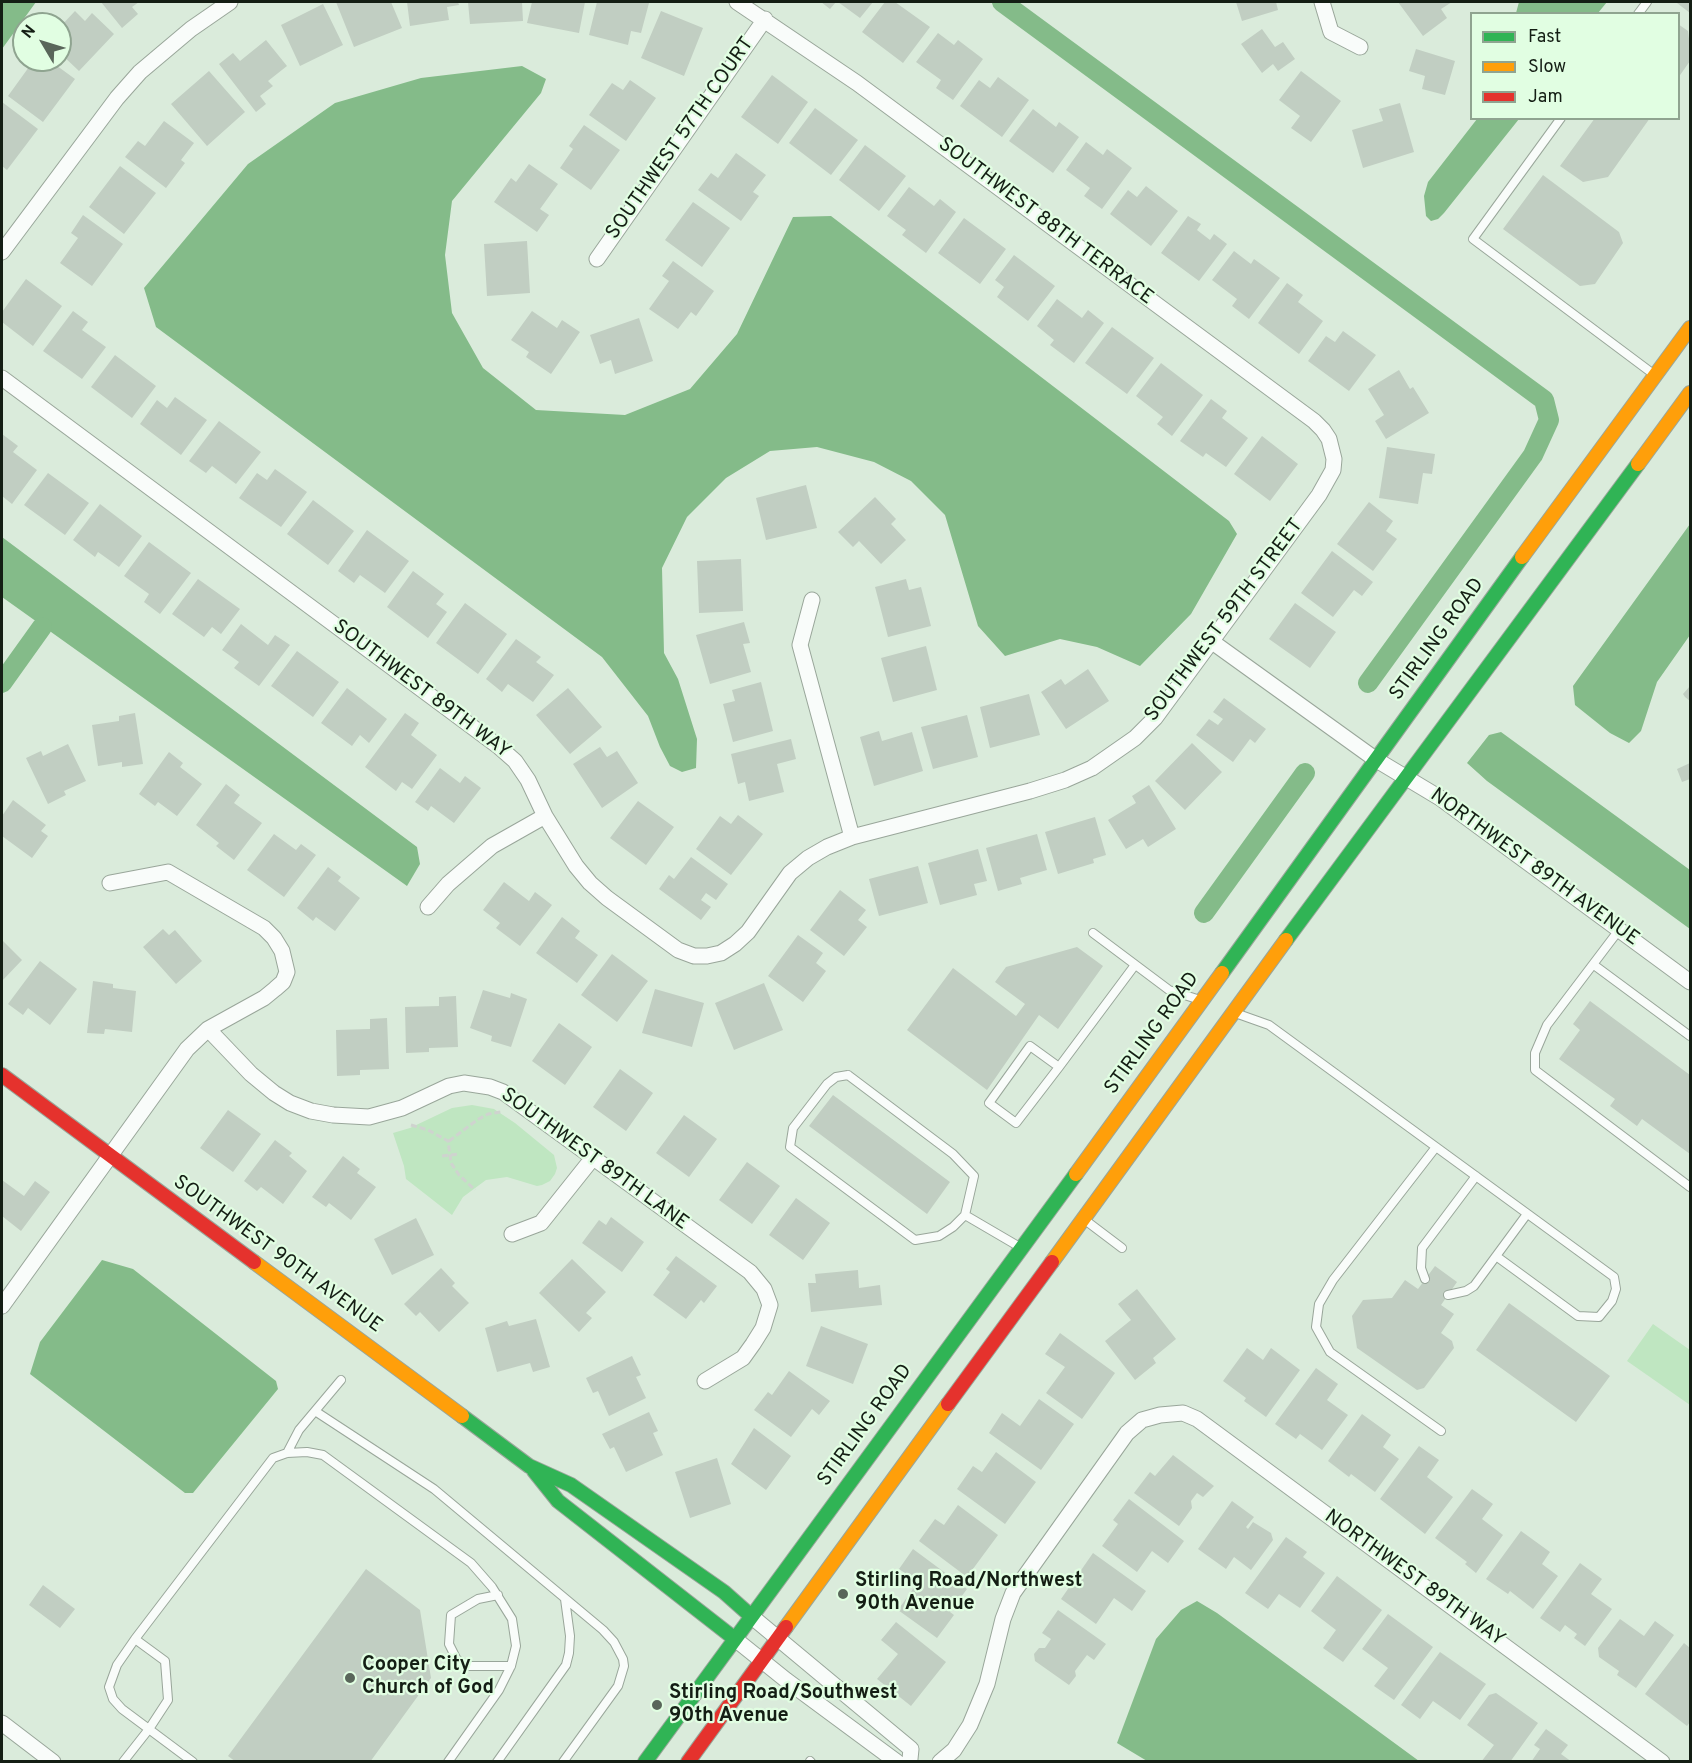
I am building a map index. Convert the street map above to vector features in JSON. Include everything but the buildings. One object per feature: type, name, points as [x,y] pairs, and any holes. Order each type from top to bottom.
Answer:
[{"type":"main road","name":"STIRLING ROAD","points":[[688,1761],[1084,1220],[1375,759],[1690,328]]},
{"type":"main road","name":"STIRLING ROAD","points":[[645,1761],[1020,1248],[1406,777],[1690,393]]},
{"type":"main road","name":"SOUTHWEST 90TH AVENUE","points":[[2,1075],[529,1466],[571,1485],[724,1592],[752,1616]]},
{"type":"main road","name":"SOUTHWEST 90TH AVENUE","points":[[529,1466],[558,1501],[735,1639]]},
{"type":"street","points":[[2,252],[117,98],[140,72],[191,29],[230,2]]},
{"type":"street","name":"SOUTHWEST 88TH TERRACE","points":[[737,2],[866,90],[1314,421],[1329,439],[1334,459]]},
{"type":"street","points":[[1322,2],[1331,32],[1360,47]]},
{"type":"street","name":"SOUTHWEST 57TH COURT","points":[[597,259],[765,19]]},
{"type":"street","name":"SOUTHWEST 89TH WAY","points":[[2,378],[498,746],[515,761],[528,780],[545,816],[576,866],[590,883],[678,950],[694,956],[707,956],[721,953],[735,944],[748,932],[790,873],[808,858],[852,837]]},
{"type":"street","name":"SOUTHWEST 59TH STREET","points":[[852,837],[1030,791],[1065,780],[1114,755],[1155,718],[1324,488],[1333,470],[1334,459]]},
{"type":"street","points":[[812,600],[800,645],[852,837]]},
{"type":"street","name":"NORTHWEST 89TH AVENUE","points":[[1211,641],[1375,759],[1440,798],[1690,982]]},
{"type":"street","points":[[428,907],[448,884],[492,846],[545,816]]},
{"type":"street","points":[[2,1306],[187,1049],[208,1029],[264,998],[283,982],[287,972],[282,951],[264,928],[168,872],[110,883]]},
{"type":"street","name":"SOUTHWEST 89TH LANE","points":[[208,1029],[251,1074],[290,1103],[333,1115],[369,1117],[402,1108],[449,1086],[464,1083],[503,1092],[750,1272],[764,1289],[770,1305],[763,1328],[743,1358],[705,1380]]},
{"type":"street","points":[[512,1234],[541,1222],[592,1159]]},
{"type":"street","name":"NORTHWEST 89TH WAY","points":[[939,1761],[945,1759],[954,1750],[970,1725],[987,1684],[1003,1619],[1013,1593],[1127,1432],[1142,1420],[1160,1415],[1183,1413],[1197,1419],[1662,1761]]},
{"type":"street","points":[[735,1639],[761,1660],[907,1761],[911,1749],[752,1616]]},
{"type":"street","points":[[2,1723],[53,1761]]},
{"type":"lane","points":[[1560,120],[1473,239],[1596,333],[1656,375]]},
{"type":"lane","points":[[1619,930],[1547,1025],[1536,1053],[1534,1070],[1690,1187]]},
{"type":"lane","points":[[1094,933],[1168,990],[1269,1025],[1614,1276],[1616,1289],[1612,1301],[1599,1317],[1578,1316],[1496,1256]]},
{"type":"lane","points":[[1059,1067],[1030,1046],[988,1103],[1016,1123],[1059,1067],[1135,964]]},
{"type":"lane","points":[[1594,965],[1690,1036]]},
{"type":"lane","points":[[848,1075],[953,1154],[974,1176],[965,1215],[939,1236],[915,1240],[790,1147],[793,1128],[827,1084],[836,1077],[848,1075]]},
{"type":"lane","points":[[1436,1147],[1333,1280],[1319,1304],[1316,1327],[1330,1352],[1442,1431]]},
{"type":"lane","points":[[1425,1279],[1420,1268],[1422,1248],[1476,1176]]},
{"type":"lane","points":[[1448,1295],[1466,1292],[1474,1286],[1527,1214]]},
{"type":"lane","points":[[965,1215],[1020,1248]]},
{"type":"lane","points":[[1084,1220],[1122,1248]]},
{"type":"lane","points":[[287,1453],[299,1430],[340,1380]]},
{"type":"lane","points":[[315,1411],[434,1489],[603,1630],[614,1642],[624,1666],[618,1686],[563,1761]]},
{"type":"lane","points":[[193,1761],[122,1709],[113,1699],[109,1687],[117,1665],[273,1458],[287,1453],[307,1452],[323,1455],[471,1563],[498,1595],[512,1619],[516,1646],[511,1666],[499,1690],[448,1761]]},
{"type":"lane","points":[[498,1595],[478,1599],[451,1615],[449,1644],[457,1660],[468,1666],[511,1666]]},
{"type":"lane","points":[[497,1761],[566,1665],[570,1636],[565,1599]]},
{"type":"lane","points":[[123,1761],[149,1729],[168,1700],[165,1661],[135,1639]]},
{"type":"path","points":[[448,1141],[477,1120],[488,1114],[501,1112]]},
{"type":"path","points":[[411,1125],[428,1130],[448,1141]]},
{"type":"path","points":[[448,1141],[451,1163],[459,1175],[475,1190]]},
{"type":"path","points":[[442,1156],[459,1154]]},
{"type":"shaded area","points":[[2,2],[36,2],[29,12],[12,12],[12,35],[2,49]]},
{"type":"shaded area","points":[[1519,2],[1607,2],[1599,12],[1516,12]]},
{"type":"shaded area","points":[[522,66],[546,79],[541,93],[452,201],[445,255],[452,313],[483,368],[536,410],[625,415],[690,389],[737,334],[793,217],[831,216],[1229,521],[1237,534],[1191,614],[1140,666],[1097,647],[1060,639],[1005,656],[978,626],[945,515],[911,481],[874,462],[817,447],[770,451],[726,478],[687,517],[662,568],[664,653],[678,679],[697,739],[696,768],[682,772],[670,766],[648,716],[602,657],[156,327],[144,288],[248,164],[335,103],[421,78]]},
{"type":"shaded area","points":[[1476,120],[1518,120],[1444,213],[1438,219],[1431,221],[1426,216],[1424,196],[1428,182]]},
{"type":"shaded area","points":[[1690,524],[1690,635],[1657,682],[1641,731],[1629,743],[1610,733],[1575,705],[1573,686]]},
{"type":"shaded area","points":[[2,537],[417,847],[420,864],[407,886],[2,597]]},
{"type":"shaded area","points":[[1501,732],[1690,870],[1690,929],[1487,781],[1467,763],[1489,735]]},
{"type":"shaded area","points":[[472,1105],[494,1109],[515,1123],[554,1155],[557,1168],[550,1181],[537,1186],[507,1177],[486,1180],[463,1197],[452,1215],[406,1179],[393,1133],[410,1128],[452,1108]]},
{"type":"shaded area","points":[[102,1260],[133,1269],[276,1381],[278,1389],[193,1493],[185,1493],[30,1374],[40,1342]]},
{"type":"shaded area","points":[[1653,1324],[1690,1350],[1690,1405],[1627,1361]]},
{"type":"shaded area","points":[[1197,1601],[1217,1613],[1419,1761],[1147,1761],[1117,1743],[1156,1639],[1181,1610]]},
{"type":"waterway","points":[[1002,2],[1544,400],[1549,420],[1533,455],[1368,683]]},
{"type":"waterway","points":[[2,683],[42,627]]},
{"type":"waterway","points":[[1204,913],[1305,773]]},
{"type":"traffic: fast","points":[[1286,940],[1638,464]]},
{"type":"traffic: fast","points":[[1222,973],[1522,557]]},
{"type":"traffic: fast","points":[[645,1762],[1076,1174]]},
{"type":"traffic: fast","points":[[462,1416],[529,1466],[571,1485],[724,1592],[751,1616]]},
{"type":"traffic: fast","points":[[534,1471],[558,1501],[735,1639]]},
{"type":"traffic: slow","points":[[1522,557],[1690,328]]},
{"type":"traffic: slow","points":[[1638,464],[1690,393]]},
{"type":"traffic: slow","points":[[1052,1262],[1286,940]]},
{"type":"traffic: slow","points":[[1076,1174],[1222,973]]},
{"type":"traffic: slow","points":[[254,1262],[462,1416]]},
{"type":"traffic: slow","points":[[786,1627],[948,1404]]},
{"type":"traffic: jam","points":[[2,1075],[254,1262]]},
{"type":"traffic: jam","points":[[948,1404],[1052,1262]]},
{"type":"traffic: jam","points":[[688,1762],[786,1627]]},
{"type":"place","name":"Stirling Road/Northwest 90th Avenue","points":[[843,1594]]},
{"type":"place","name":"Cooper City Church of God","points":[[350,1678]]},
{"type":"place","name":"Stirling Road/Southwest 90th Avenue","points":[[657,1705]]}]
